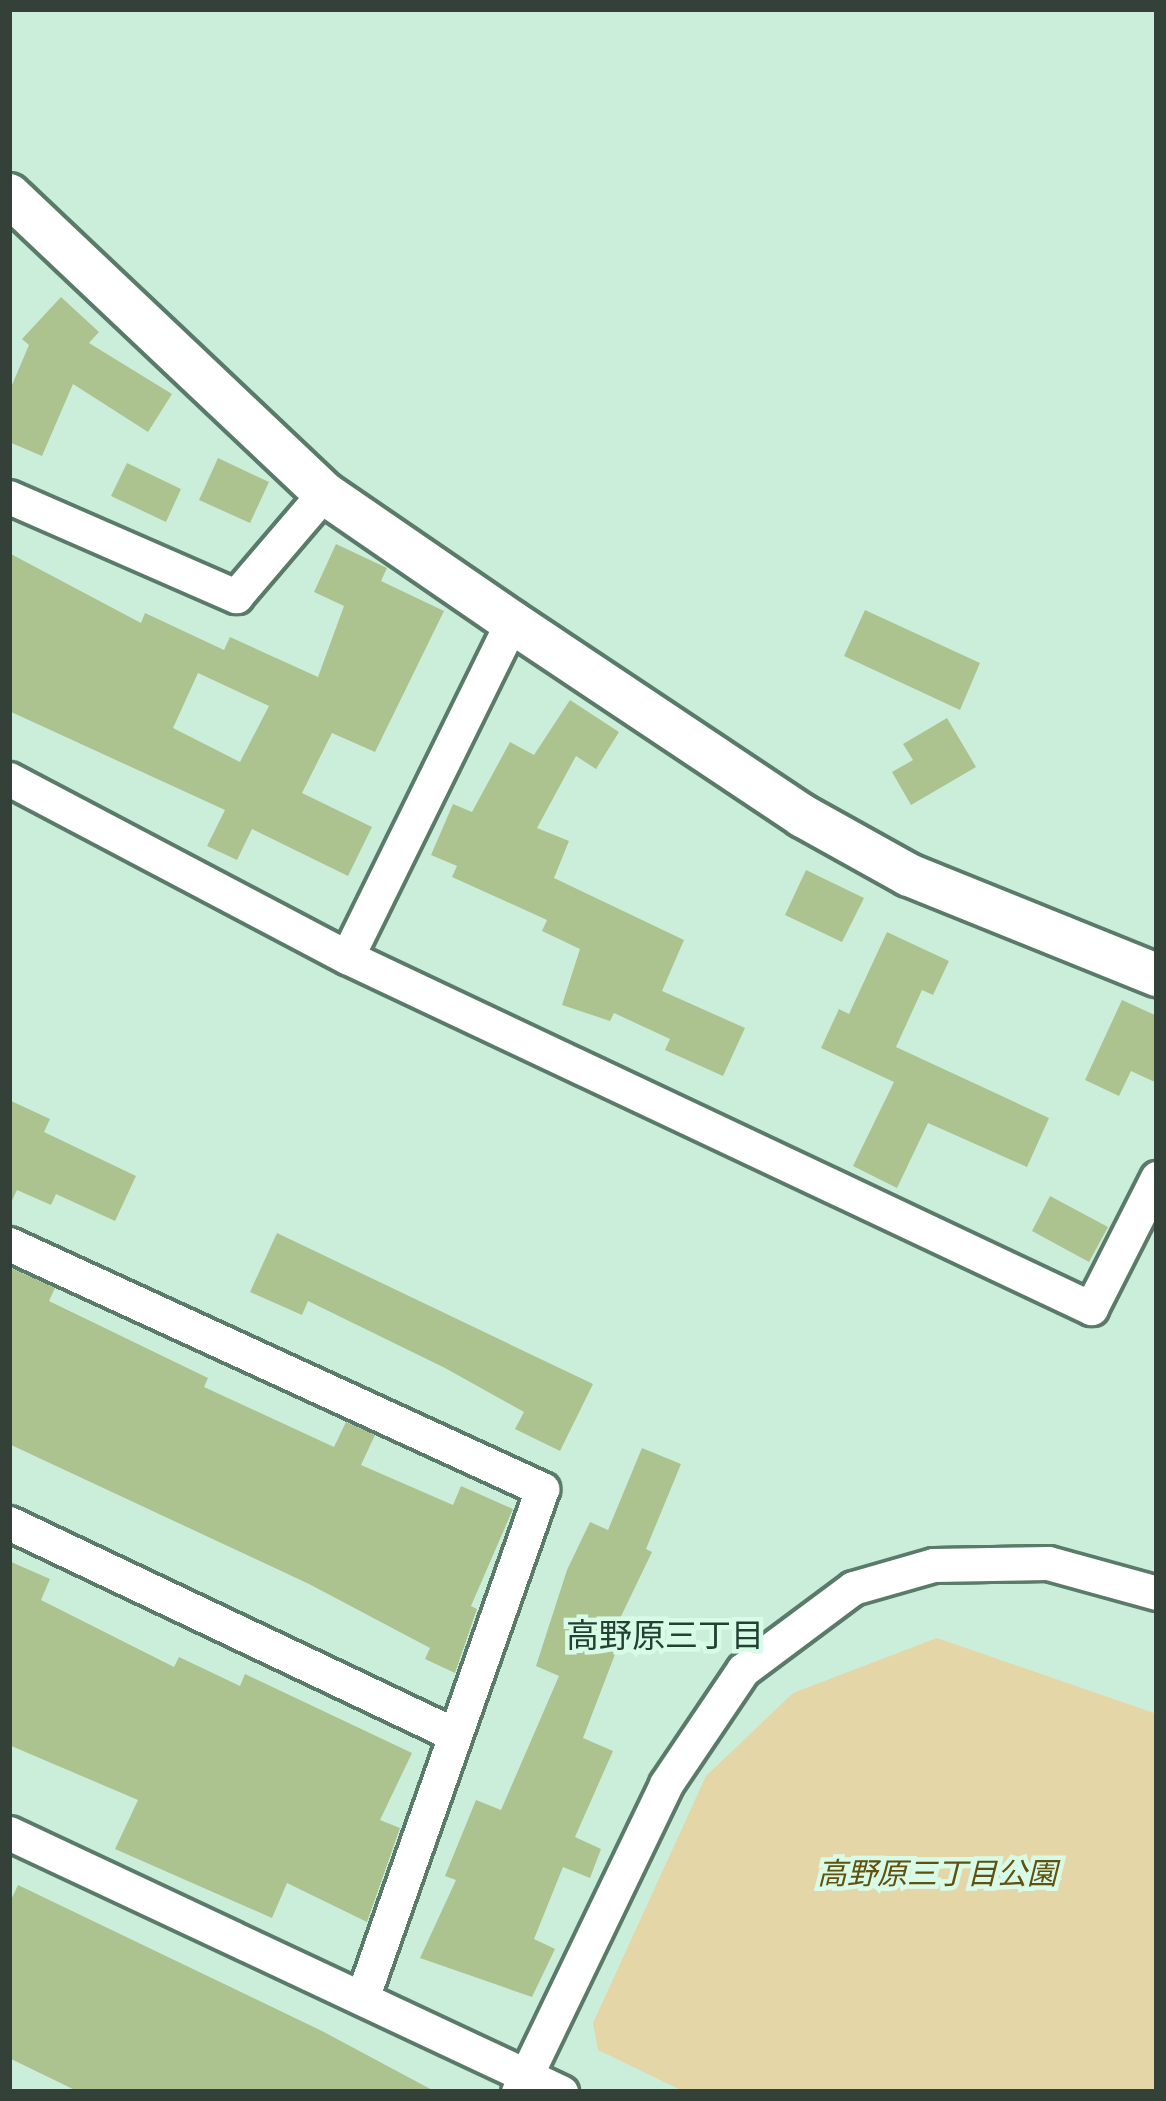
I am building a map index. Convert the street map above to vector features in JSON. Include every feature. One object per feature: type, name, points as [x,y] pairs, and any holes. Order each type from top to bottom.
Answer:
[{"type":"street","points":[[9,195],[324,494],[512,622],[803,816],[909,875],[1157,975]]},
{"type":"street","points":[[9,496],[236,596],[324,494]]},
{"type":"street","points":[[347,958],[512,622]]},
{"type":"street","points":[[9,779],[347,958],[1091,1308],[1157,1178]]},
{"type":"street","points":[[9,1244],[542,1489],[452,1733],[363,1996]]},
{"type":"street","points":[[9,1523],[452,1733]]},
{"type":"street","points":[[522,2083],[666,1784],[743,1670],[853,1588],[934,1565],[1048,1563],[1157,1593]]},
{"type":"street","points":[[9,1833],[363,1996],[522,2083],[562,2092]]},
{"type":"green space","name":"高野原三丁目公園","points":[[937,1638],[1157,1714],[1157,2092],[685,2092],[598,2050],[593,2023],[706,1776],[793,1693]]},
{"type":"building","points":[[61,297],[99,332],[89,343],[172,394],[148,432],[73,384],[42,456],[9,442],[9,392],[29,345],[22,339]]},
{"type":"building","points":[[218,458],[269,482],[250,523],[199,500]]},
{"type":"building","points":[[127,463],[181,489],[166,522],[111,496]]},
{"type":"building","points":[[336,544],[387,568],[381,581],[444,611],[375,752],[332,733],[302,793],[372,827],[348,876],[252,829],[237,860],[207,846],[225,810],[9,711],[9,553],[141,623],[145,613],[224,650],[230,637],[318,677],[344,606],[314,592]],"holes":[[[198,673],[269,706],[240,762],[173,728]]]},
{"type":"building","points":[[865,610],[980,663],[960,710],[844,656]]},
{"type":"building","points":[[570,700],[619,732],[596,769],[576,756],[537,828],[569,841],[554,878],[684,940],[662,991],[745,1028],[723,1076],[665,1050],[670,1039],[614,1013],[610,1021],[562,1005],[580,949],[542,931],[547,920],[452,877],[457,866],[431,855],[453,804],[472,812],[510,742],[534,755]]},
{"type":"building","points":[[947,718],[976,767],[911,805],[892,772],[913,760],[903,744]]},
{"type":"building","points":[[806,870],[864,898],[842,942],[785,915]]},
{"type":"building","points":[[887,932],[949,961],[933,995],[922,990],[896,1047],[1049,1118],[1027,1167],[928,1123],[897,1188],[853,1166],[894,1082],[821,1048],[839,1009],[849,1014]]},
{"type":"building","points":[[1122,1000],[1157,1016],[1157,1083],[1131,1071],[1119,1096],[1085,1080]]},
{"type":"building","points":[[9,1100],[50,1119],[44,1132],[136,1176],[115,1221],[56,1194],[51,1205],[17,1190],[9,1207]]},
{"type":"building","points":[[1050,1196],[1108,1227],[1089,1262],[1032,1231]]},
{"type":"building","points":[[277,1233],[593,1384],[560,1451],[515,1429],[524,1412],[445,1368],[308,1301],[302,1315],[250,1292]]},
{"type":"building","points":[[9,1267],[55,1288],[49,1301],[208,1378],[204,1387],[334,1447],[346,1422],[375,1435],[361,1465],[453,1505],[461,1486],[513,1509],[471,1606],[477,1609],[455,1673],[425,1659],[430,1648],[309,1584],[9,1444]]},
{"type":"building","points":[[642,1448],[681,1464],[646,1549],[652,1552],[613,1633],[622,1636],[583,1738],[613,1751],[575,1837],[601,1849],[590,1878],[563,1867],[534,1939],[555,1949],[532,1997],[420,1958],[456,1880],[445,1876],[476,1800],[501,1810],[559,1676],[536,1666],[567,1570],[590,1522],[608,1530]]},
{"type":"building","points":[[9,1561],[50,1579],[41,1600],[174,1667],[179,1657],[240,1686],[245,1674],[412,1753],[380,1820],[400,1828],[367,1922],[287,1883],[272,1918],[115,1849],[138,1800],[9,1745]]},
{"type":"building","points":[[18,1885],[322,2031],[436,2092],[79,2092],[9,2058],[9,1904]]},
{"type":"district","name":"高野原三丁目","points":[[665,1636]]}]
